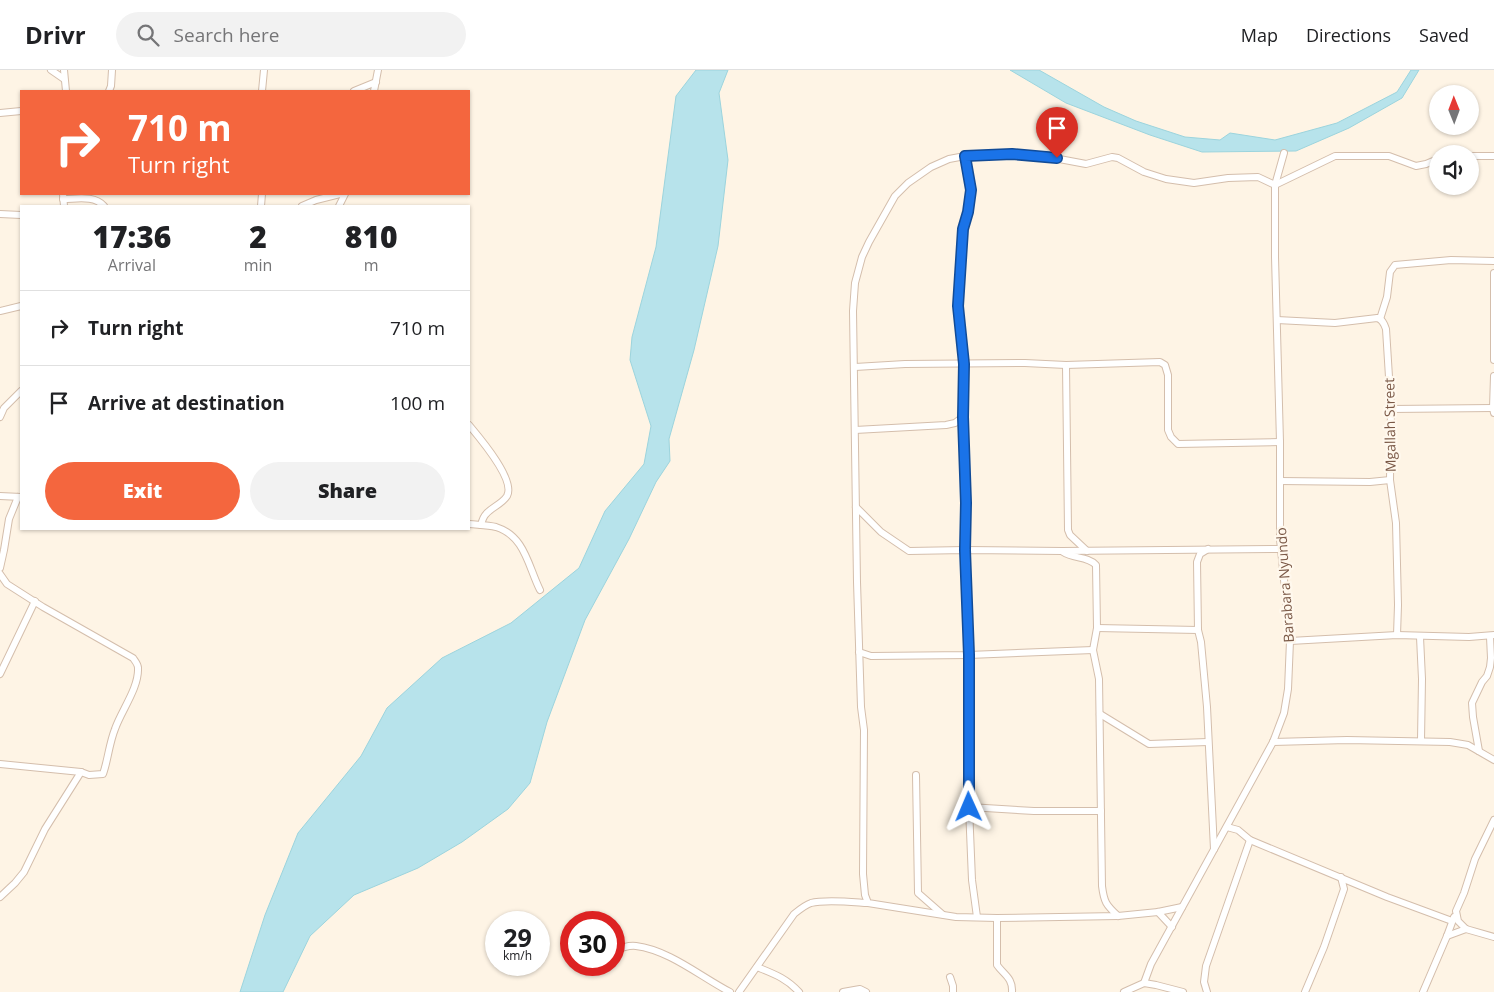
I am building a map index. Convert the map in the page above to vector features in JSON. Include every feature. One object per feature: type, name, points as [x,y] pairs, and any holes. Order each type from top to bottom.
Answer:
[{"type":"street","points":[[51,70],[64,80]]},
{"type":"street","points":[[64,70],[66,90]]},
{"type":"street","points":[[109,90],[112,70]]},
{"type":"street","points":[[262,90],[264,70]]},
{"type":"street","points":[[374,90],[378,70]]},
{"type":"street","points":[[356,90],[376,82]]},
{"type":"street","points":[[0,114],[20,111]]},
{"type":"street","name":"Barabara Nyundo","points":[[1148,992],[1146,984],[1151,964],[1273,742],[1284,712],[1288,689],[1290,641],[1281,548],[1275,257],[1275,185],[1284,153]]},
{"type":"street","points":[[868,903],[865,895],[864,874],[864,730],[859,652],[853,311],[855,283],[862,257],[868,242],[895,196],[908,183],[931,167],[949,159],[965,156],[1012,154],[1052,157],[1086,164],[1112,157],[1118,158],[1152,175],[1166,179],[1194,183],[1228,178],[1258,178],[1275,185],[1336,156],[1389,156],[1416,166],[1429,163]]},
{"type":"street","points":[[965,156],[971,190],[963,229],[958,306],[964,364],[965,550],[969,655],[969,807],[972,880],[977,917]]},
{"type":"street","points":[[1479,156],[1494,156]]},
{"type":"street","points":[[317,203],[337,195]]},
{"type":"street","points":[[63,200],[91,199],[103,205]]},
{"type":"street","points":[[0,214],[20,215]]},
{"type":"street","points":[[1277,320],[1335,323],[1373,318],[1380,319],[1387,297],[1390,272],[1394,265],[1450,260],[1494,261]]},
{"type":"street","points":[[1494,273],[1494,360]]},
{"type":"street","points":[[0,311],[20,306]]},
{"type":"street","name":"Mgallah Street","points":[[1380,319],[1386,329],[1391,409],[1390,480],[1396,523],[1398,604],[1396,635]]},
{"type":"street","points":[[855,367],[905,364],[1025,363],[1066,365],[1164,363],[1168,375],[1168,430],[1171,437],[1178,444],[1280,442]]},
{"type":"street","points":[[1066,365],[1068,530],[1070,535],[1087,551]]},
{"type":"street","points":[[1391,409],[1493,410],[1494,376]]},
{"type":"street","points":[[0,417],[4,408],[20,392]]},
{"type":"street","points":[[854,430],[946,425],[955,423],[963,417]]},
{"type":"street","points":[[470,426],[488,448],[504,474],[509,491],[506,498],[486,513],[481,525]]},
{"type":"street","points":[[1280,481],[1370,482],[1390,480]]},
{"type":"street","points":[[0,496],[20,497],[8,519],[0,568]]},
{"type":"street","points":[[856,507],[881,532],[909,551],[1281,548]]},
{"type":"street","points":[[470,524],[497,528],[507,532],[516,539],[526,556],[540,590]]},
{"type":"street","points":[[1208,548],[1200,554],[1197,562],[1198,630],[1208,707],[1214,849]]},
{"type":"street","points":[[1062,551],[1074,557],[1088,559],[1096,565],[1097,628],[1093,650],[1099,679],[1102,886],[1107,906],[1118,916]]},
{"type":"street","points":[[0,574],[7,584],[133,658],[138,668],[135,685],[114,730],[103,774],[89,775],[81,772],[0,764]]},
{"type":"street","points":[[0,674],[34,601]]},
{"type":"street","points":[[1097,628],[1198,630]]},
{"type":"street","points":[[1290,641],[1396,635],[1420,637],[1492,636],[1490,667],[1472,703],[1479,751]]},
{"type":"street","points":[[1420,637],[1421,740]]},
{"type":"street","points":[[859,652],[871,656],[969,655],[1093,650]]},
{"type":"street","points":[[1100,714],[1149,744],[1208,742]]},
{"type":"street","points":[[1273,742],[1421,740],[1460,743],[1494,760]]},
{"type":"street","points":[[0,897],[24,872],[46,829],[81,772]]},
{"type":"street","points":[[916,775],[918,893],[943,915]]},
{"type":"street","points":[[969,807],[1034,811],[1102,812]]},
{"type":"street","points":[[1423,992],[1464,893],[1475,859],[1494,820]]},
{"type":"street","points":[[1227,827],[1238,830],[1250,840],[1387,897],[1452,921]]},
{"type":"street","points":[[1206,992],[1204,982],[1206,966],[1250,840]]},
{"type":"street","points":[[1341,877],[1344,889]]},
{"type":"street","points":[[1305,992],[1324,947],[1344,889],[1352,882]]},
{"type":"street","points":[[739,992],[794,914],[811,903],[868,903],[956,917],[997,918],[1118,916],[1158,912],[1182,907]]},
{"type":"street","points":[[1456,911],[1458,921],[1466,929],[1494,936]]},
{"type":"street","points":[[1158,912],[1172,927]]},
{"type":"street","points":[[997,918],[997,965],[1009,976],[1012,992]]},
{"type":"street","points":[[1447,936],[1466,929]]},
{"type":"street","points":[[625,947],[636,946],[658,952],[730,992]]},
{"type":"street","points":[[757,968],[789,982],[799,992]]},
{"type":"street","points":[[950,978],[953,989],[957,988],[960,992]]},
{"type":"street","points":[[1124,992],[1146,984],[1183,992]]},
{"type":"street","points":[[844,992],[860,988],[866,992]]},
{"type":"water","points":[[696,70],[728,70],[719,93],[728,160],[718,246],[694,350],[669,439],[670,461],[656,482],[629,539],[585,620],[547,722],[530,783],[508,809],[462,842],[418,868],[354,895],[310,936],[283,992],[240,992],[265,915],[298,833],[361,756],[387,708],[442,658],[511,623],[579,568],[605,511],[644,464],[651,426],[630,360],[632,337],[656,247],[676,96]]},
{"type":"water","points":[[1010,70],[1039,70],[1104,107],[1136,121],[1185,137],[1220,140],[1230,133],[1275,140],[1337,123],[1397,92],[1411,70],[1419,70],[1402,98],[1349,128],[1296,151],[1202,152],[1150,135],[1066,103]]},
{"type":"route","points":[[969,807],[969,655],[965,550],[964,364],[961,350],[958,306],[963,229],[971,195],[965,156],[1012,154],[1057,158]]}]
